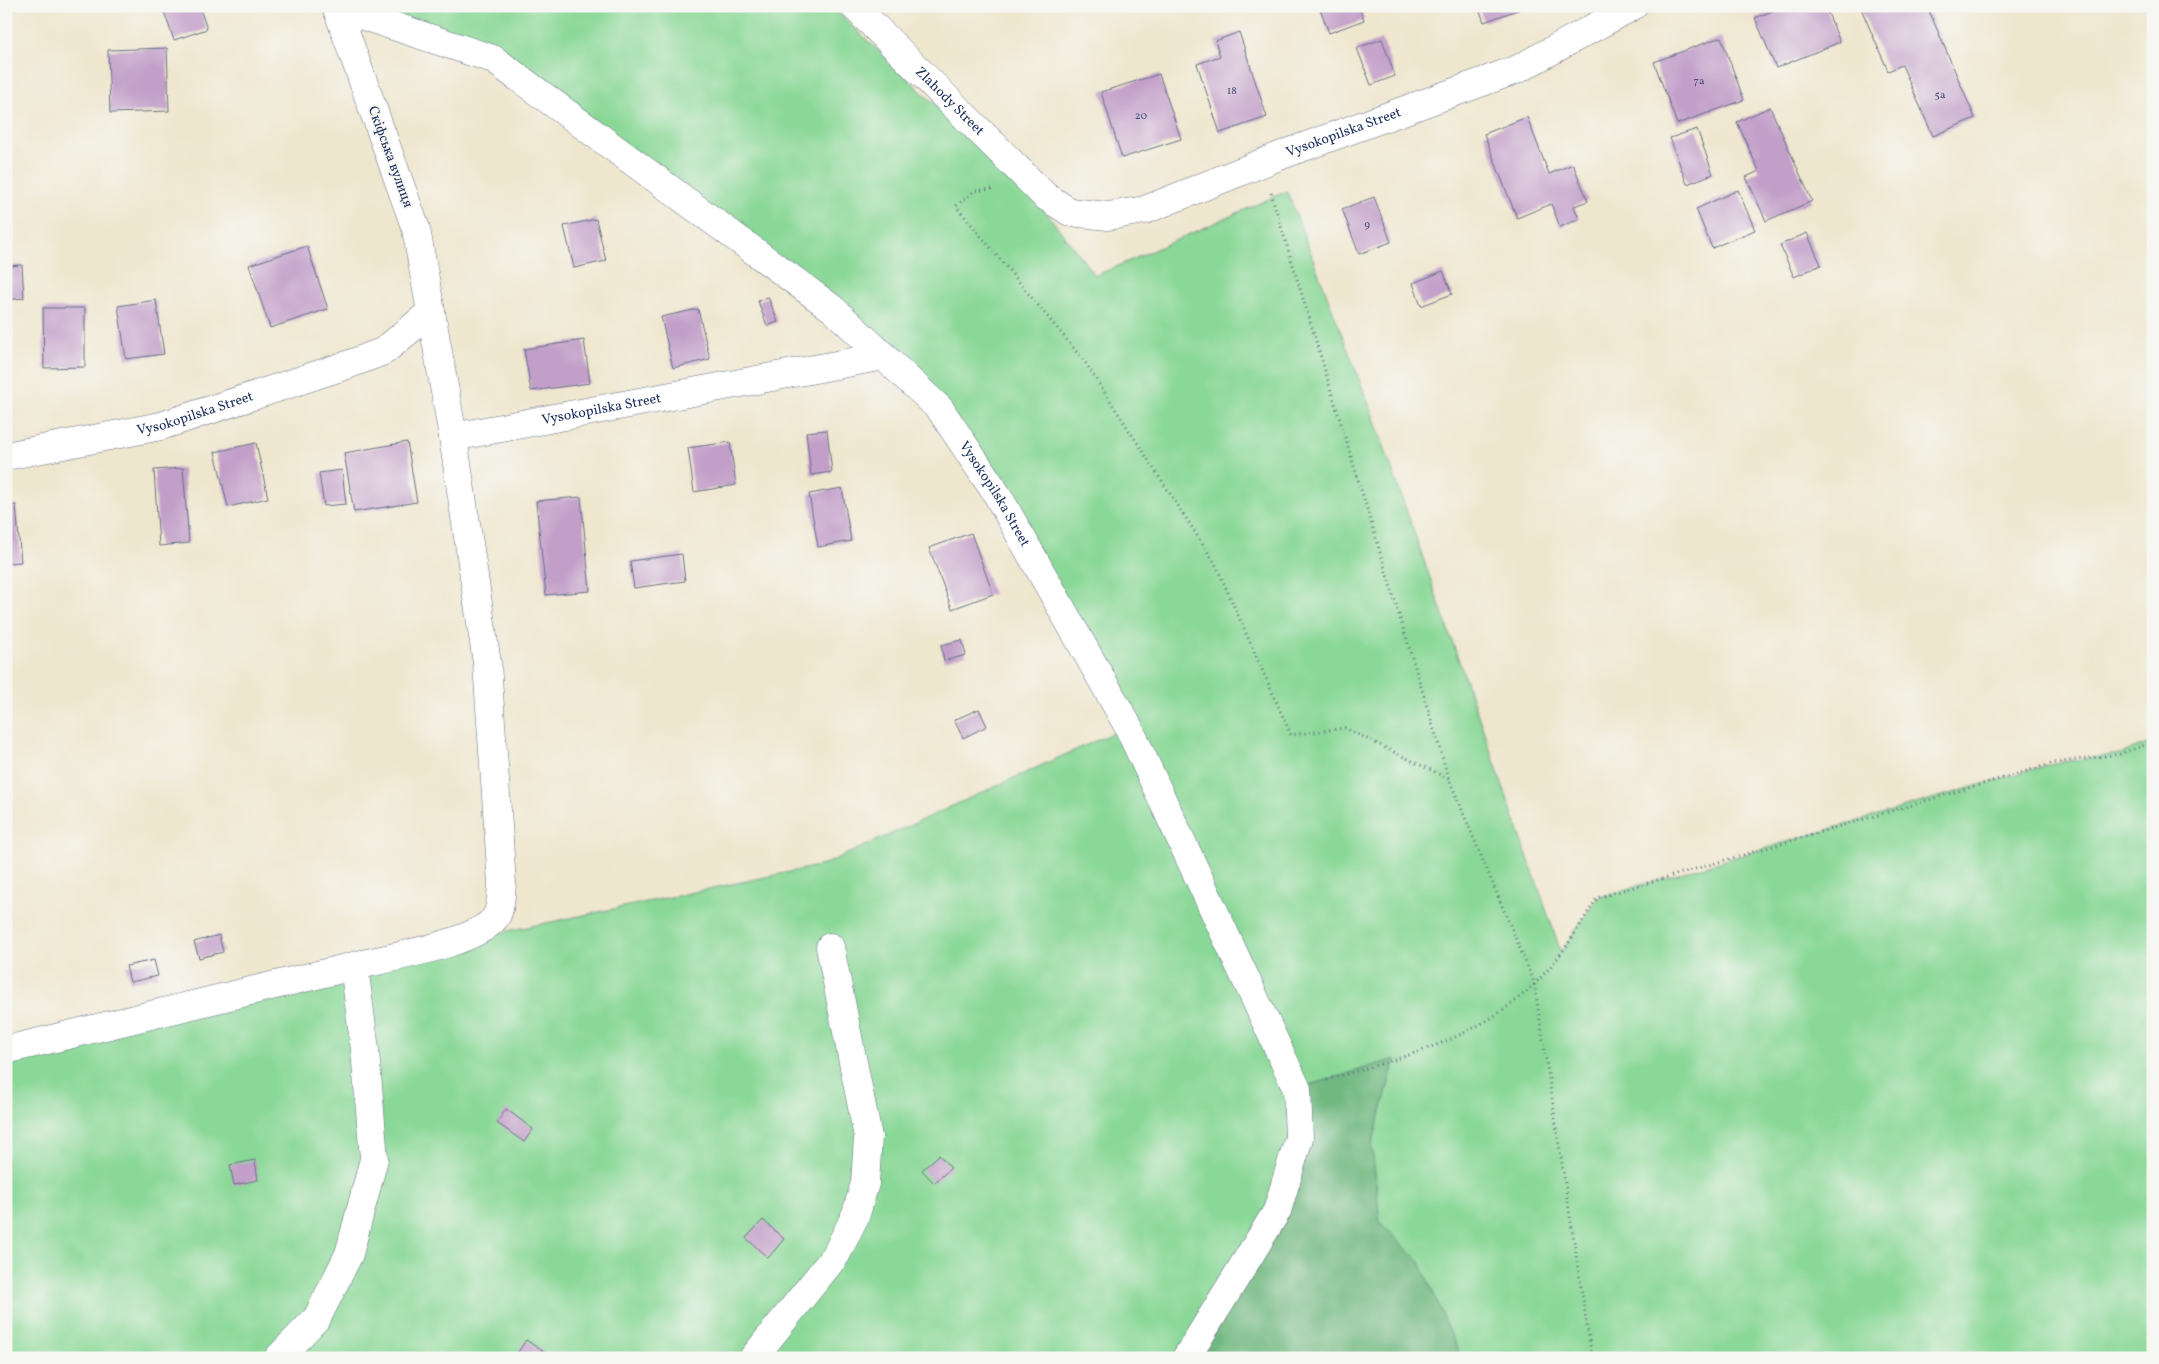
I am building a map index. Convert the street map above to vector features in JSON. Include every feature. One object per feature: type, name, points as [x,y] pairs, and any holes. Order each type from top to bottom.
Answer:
[{"type":"street","name":"Zlahody Street","points":[[854,6],[1040,191]]},
{"type":"street","name":"Vysokopilska Street","points":[[1040,191],[1070,212],[1108,216],[1145,210],[1262,164],[1518,69],[1633,6]]},
{"type":"street","name":"Скіфська вулиця","points":[[336,7],[416,229],[431,312]]},
{"type":"street","points":[[336,7],[493,58],[833,310],[884,356]]},
{"type":"street","name":"Vysokopilska Street","points":[[6,456],[161,426],[350,364],[384,350],[431,312]]},
{"type":"street","points":[[6,1050],[451,942],[480,932],[497,915],[502,884],[487,663],[453,437],[431,312]]},
{"type":"street","name":"Vysokopilska Street","points":[[453,437],[884,356],[940,409],[998,496],[1128,726],[1297,1089]]},
{"type":"street","points":[[753,1358],[836,1255],[856,1214],[866,1182],[868,1137],[830,948]]},
{"type":"street","points":[[278,1358],[317,1318],[349,1254],[374,1159],[365,1050],[354,966]]},
{"type":"street","points":[[1186,1358],[1277,1211],[1299,1138],[1297,1089]]},
{"type":"path","points":[[1262,164],[1449,779],[1534,982],[1592,1358]]},
{"type":"path","points":[[1040,191],[974,190],[956,206],[1085,362],[1215,563],[1291,735],[1345,728],[1449,779]]},
{"type":"path","points":[[1297,1089],[1451,1040],[1487,1022],[1519,998],[1561,953],[1597,898],[2054,763],[2120,754],[2153,742]]},
{"type":"green space","points":[[336,6],[831,6],[1039,203],[1095,276],[1287,191],[1374,418],[1561,952],[1597,898],[2054,763],[2120,754],[2153,742],[2153,1358],[1461,1358],[1420,1262],[1380,1223],[1372,1145],[1395,1060],[1277,1211],[1186,1358],[6,1358],[6,1050],[451,943],[823,865],[1128,726],[940,409],[493,59]]},
{"type":"green space","points":[[1395,1059],[1372,1145],[1380,1222],[1420,1262],[1461,1358],[1186,1358],[1277,1211],[1297,1089]]},
{"type":"building","points":[[162,6],[199,6],[207,29],[174,40]]},
{"type":"building","points":[[1319,6],[1359,6],[1364,20],[1329,33]]},
{"type":"building","points":[[1478,6],[1519,6],[1520,9],[1484,22]]},
{"type":"building","points":[[1784,6],[1825,6],[1840,42],[1776,68],[1755,18]]},
{"type":"building","points":[[1860,6],[1927,6],[1975,118],[1933,136],[1902,65],[1888,71]]},
{"type":"building","points":[[1239,32],[1267,117],[1220,133],[1197,64],[1220,56],[1215,41]]},
{"type":"building","points":[[1721,37],[1744,100],[1677,124],[1654,62]]},
{"type":"building","points":[[1382,39],[1395,76],[1371,85],[1357,48]]},
{"type":"building","points":[[167,48],[169,111],[110,113],[108,50]]},
{"type":"building","points":[[1159,74],[1181,139],[1122,158],[1101,92]]},
{"type":"building","points":[[1770,107],[1812,201],[1766,221],[1746,177],[1759,171],[1737,122]]},
{"type":"building","points":[[1527,117],[1549,174],[1573,164],[1588,201],[1574,206],[1579,219],[1560,227],[1551,204],[1517,218],[1484,134]]},
{"type":"building","points":[[1697,129],[1713,174],[1687,184],[1670,138]]},
{"type":"building","points":[[1738,190],[1755,230],[1712,248],[1696,209]]},
{"type":"building","points":[[1374,197],[1391,242],[1359,254],[1342,209]]},
{"type":"building","points":[[596,219],[606,261],[574,268],[564,226]]},
{"type":"building","points":[[1807,233],[1821,265],[1794,277],[1780,245]]},
{"type":"building","points":[[307,246],[328,309],[270,328],[249,265]]},
{"type":"building","points":[[22,265],[24,298],[6,300],[6,266]]},
{"type":"building","points":[[1443,271],[1452,294],[1421,306],[1413,283]]},
{"type":"building","points":[[768,297],[778,322],[767,326],[758,301]]},
{"type":"building","points":[[156,300],[164,354],[126,359],[118,306]]},
{"type":"building","points":[[43,308],[85,308],[85,367],[44,368]]},
{"type":"building","points":[[698,309],[710,359],[673,368],[661,317]]},
{"type":"building","points":[[584,340],[590,383],[531,391],[524,349]]},
{"type":"building","points":[[827,430],[832,472],[811,475],[806,432]]},
{"type":"building","points":[[407,442],[417,502],[354,512],[344,453]]},
{"type":"building","points":[[730,442],[736,485],[694,492],[688,448]]},
{"type":"building","points":[[256,443],[268,498],[228,507],[215,452]]},
{"type":"building","points":[[183,468],[189,543],[159,546],[154,470]]},
{"type":"building","points":[[342,470],[346,504],[324,506],[319,473]]},
{"type":"building","points":[[842,488],[851,541],[818,547],[809,494]]},
{"type":"building","points":[[581,497],[590,591],[546,595],[536,501]]},
{"type":"building","points":[[16,505],[21,562],[6,563],[6,506]]},
{"type":"building","points":[[971,533],[993,594],[952,609],[929,548]]},
{"type":"building","points":[[682,554],[685,581],[634,588],[630,561]]},
{"type":"building","points":[[962,640],[966,655],[944,661],[941,645]]},
{"type":"building","points":[[979,709],[987,726],[963,738],[954,720]]},
{"type":"building","points":[[219,935],[223,952],[199,958],[194,942]]},
{"type":"building","points":[[154,960],[158,976],[130,982],[126,966]]},
{"type":"building","points":[[506,1109],[533,1129],[524,1142],[497,1123]]},
{"type":"building","points":[[939,1155],[951,1168],[934,1183],[922,1170]]},
{"type":"building","points":[[255,1160],[258,1180],[234,1185],[230,1165]]},
{"type":"building","points":[[763,1220],[784,1239],[768,1258],[746,1238]]},
{"type":"building","points":[[526,1340],[547,1354],[545,1358],[514,1358]]}]
